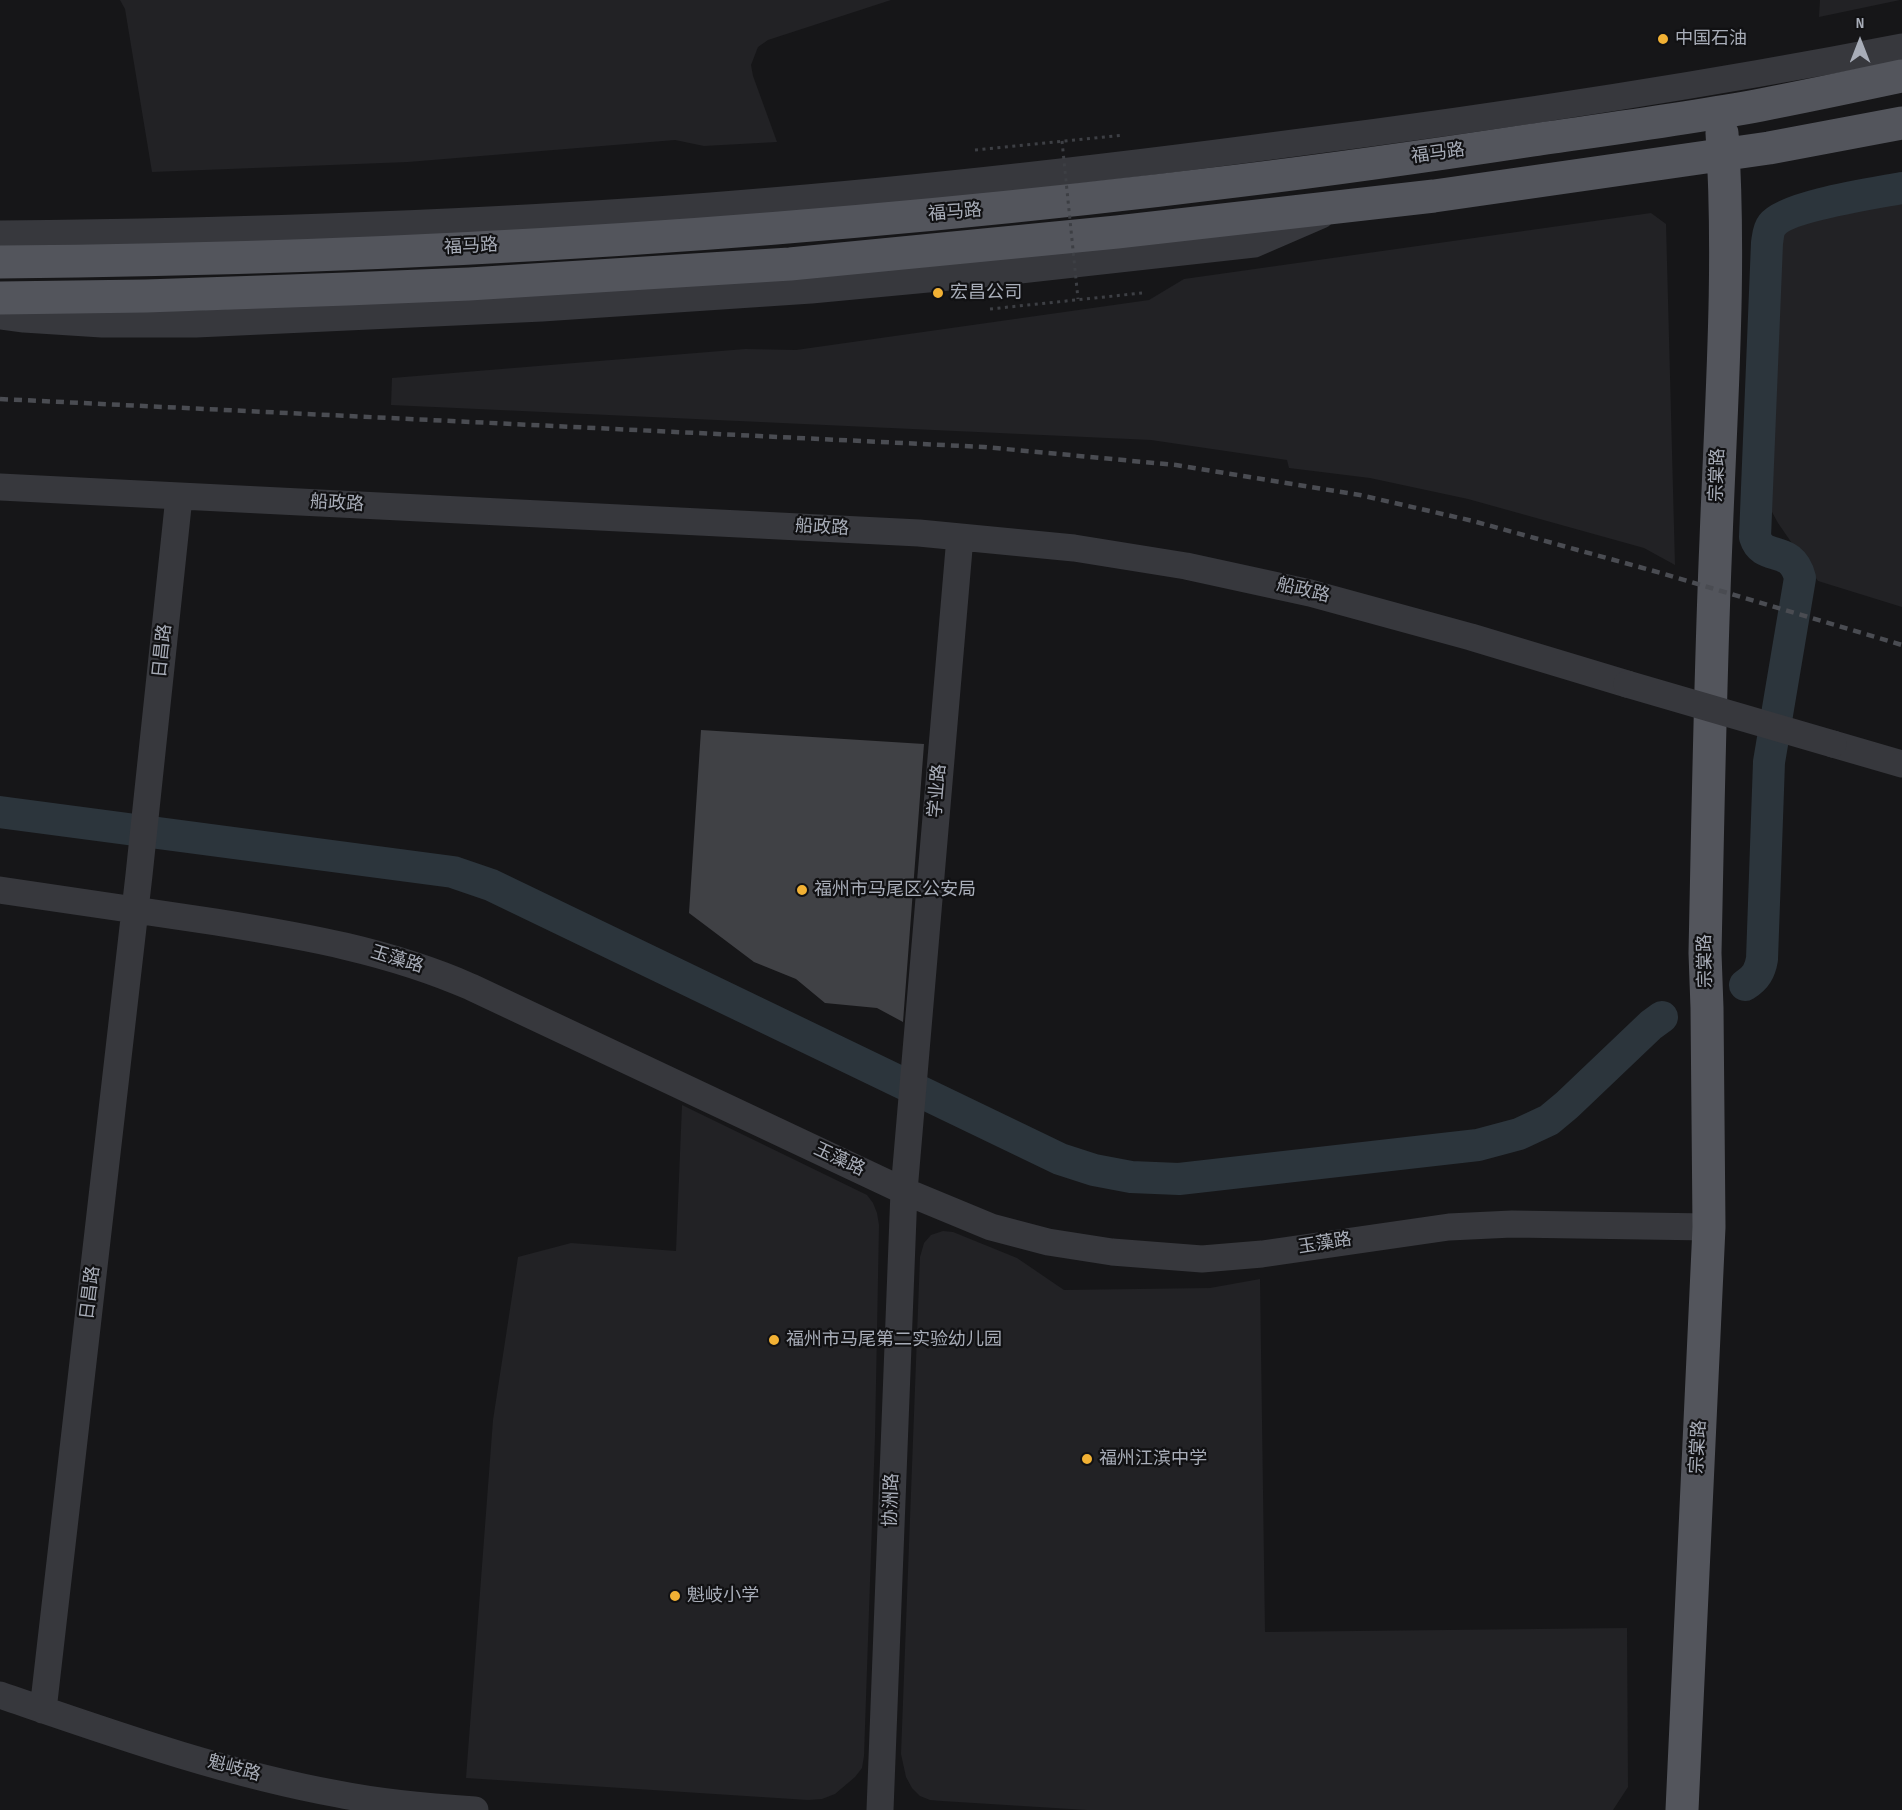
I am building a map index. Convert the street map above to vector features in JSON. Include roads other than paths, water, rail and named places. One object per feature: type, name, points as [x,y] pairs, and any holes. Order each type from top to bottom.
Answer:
[{"type":"main road","name":"福马路","points":[[0,262],[257,258],[618,240],[790,228],[1033,206],[1390,161],[1710,113],[1902,76]]},
{"type":"main road","name":"宗棠路","points":[[1682,1810],[1707,1008],[1705,953],[1714,575],[1726,297],[1726,202],[1712,156],[1710,113]]},
{"type":"main road","name":"福马路","points":[[0,298],[358,289],[790,264],[1061,238],[1434,196],[1712,156],[1902,123]]},
{"type":"main road","name":"宗棠路","points":[[1659,1810],[1699,1226]]},
{"type":"street","points":[[0,234],[103,233],[482,220],[820,197],[1146,163],[1436,125],[1808,65],[1902,47]]},
{"type":"street","points":[[0,316],[24,320],[102,324],[196,324],[621,304],[891,283],[1254,244],[1344,206]]},
{"type":"street","name":"船政路","points":[[0,487],[919,533],[1097,551],[1186,566],[1338,600],[1902,764]]},
{"type":"street","name":"日昌路","points":[[43,1710],[139,875],[179,497]]},
{"type":"street","name":"学业路","points":[[908,1139],[960,537]]},
{"type":"street","name":"玉藻路","points":[[0,890],[319,939],[372,951],[438,973],[904,1191],[991,1227],[1026,1238],[1102,1251],[1182,1258],[1262,1254],[1449,1227],[1512,1224],[1699,1226]]},
{"type":"street","name":"协洲路","points":[[880,1810],[904,1191],[908,1139]]},
{"type":"street","name":"魁岐路","points":[[0,1695],[179,1754],[296,1785],[386,1802],[475,1810]]},
{"type":"waterway","points":[[1745,985],[1757,974],[1762,959],[1769,762],[1800,578],[1796,567],[1790,560],[1764,549],[1755,537],[1768,234],[1772,225],[1781,218],[1812,206],[1902,188]]},
{"type":"waterway","points":[[0,812],[453,872],[491,885],[1060,1159],[1094,1170],[1131,1177],[1179,1179],[1478,1145],[1519,1134],[1549,1120],[1662,1017]]},
{"type":"railway","points":[[0,399],[984,447],[1176,465],[1360,495],[1473,521],[1661,573],[1902,645]]},
{"type":"place","name":"中国石油","points":[[1663,39]]},
{"type":"place","name":"宏昌公司","points":[[938,293]]},
{"type":"place","name":"福州市马尾区公安局","points":[[802,890]]},
{"type":"place","name":"福州市马尾第二实验幼儿园","points":[[774,1340]]},
{"type":"place","name":"福州江滨中学","points":[[1087,1459]]},
{"type":"place","name":"魁岐小学","points":[[675,1596]]}]
